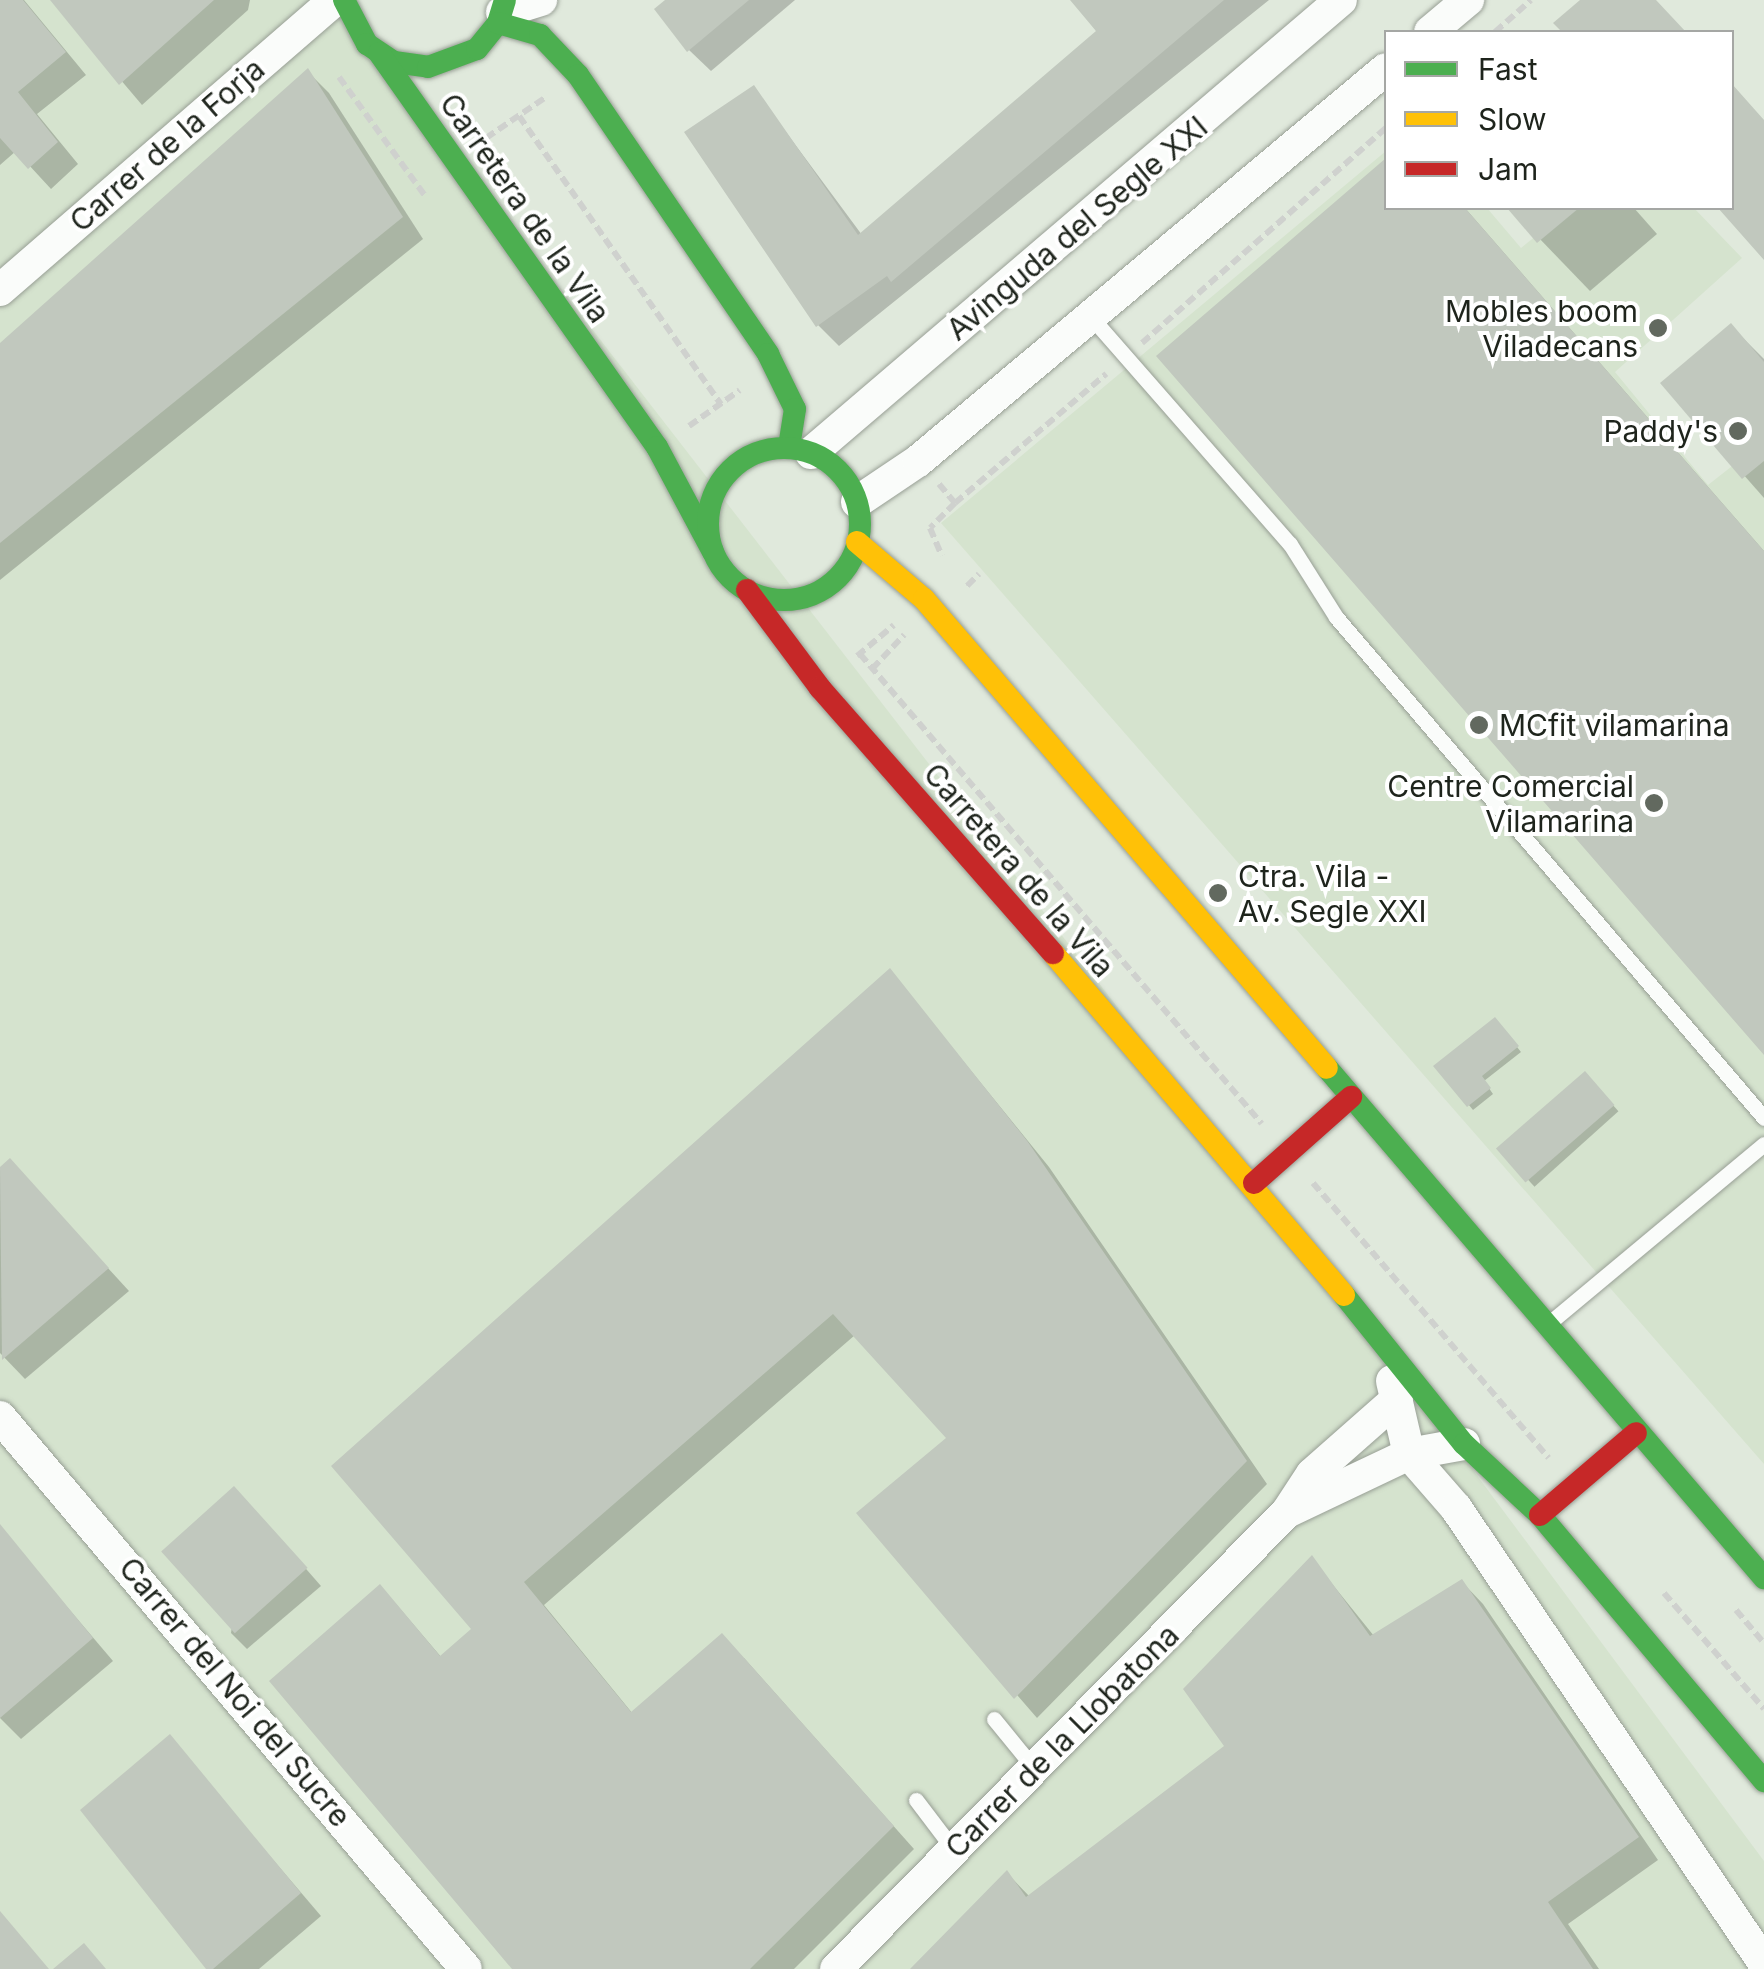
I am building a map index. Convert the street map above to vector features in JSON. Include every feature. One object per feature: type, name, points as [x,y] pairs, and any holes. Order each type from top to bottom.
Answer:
[{"type":"street","name":"Carrer de la Forja","points":[[0,290],[335,0]]},
{"type":"street","name":"Carretera de la Vila","points":[[344,0],[358,33],[379,54],[657,447],[713,552]]},
{"type":"street","points":[[379,54],[411,67],[446,65],[476,49],[502,12],[540,0]]},
{"type":"street","name":"Avinguda del Segle XXI","points":[[800,450],[1340,0]]},
{"type":"street","points":[[1432,30],[1468,0]]},
{"type":"street","points":[[502,12],[540,35],[578,76],[768,354],[795,409],[800,450]]},
{"type":"street","points":[[857,502],[918,461],[1384,70]]},
{"type":"street","points":[[800,450],[840,472],[857,502],[857,542],[842,573],[814,593],[780,600],[747,590],[713,552],[708,520],[716,488],[747,457],[800,450]]},
{"type":"street","points":[[857,542],[924,599],[1764,1578]]},
{"type":"street","name":"Carretera de la Vila","points":[[747,590],[820,688],[1254,1183],[1464,1444],[1540,1515],[1764,1781]]},
{"type":"street","points":[[1254,1183],[1351,1098]]},
{"type":"street","points":[[1384,1344],[1410,1454],[1456,1508],[1764,1963]]},
{"type":"street","name":"Carrer de la Llobatona","points":[[836,1969],[1287,1512],[1312,1474],[1397,1399]]},
{"type":"street","name":"Carrer del Noi del Sucre","points":[[0,1417],[466,1969]]},
{"type":"street","points":[[1540,1515],[1636,1433]]},
{"type":"street","name":"Carrer de la Llobatona","points":[[1287,1512],[1410,1454],[1464,1444]]},
{"type":"lane","points":[[1090,317],[1128,355],[1290,544],[1336,618],[1764,1118]]},
{"type":"lane","points":[[1546,1327],[1764,1144]]},
{"type":"lane","points":[[994,1718],[1034,1768]]},
{"type":"lane","points":[[916,1800],[954,1850]]},
{"type":"path","points":[[1496,30],[1532,0]]},
{"type":"path","points":[[472,148],[556,91]]},
{"type":"path","points":[[518,116],[720,404]]},
{"type":"path","points":[[949,564],[929,536],[934,520],[1384,130]]},
{"type":"path","points":[[672,438],[754,380]]},
{"type":"path","points":[[940,486],[955,503]]},
{"type":"path","points":[[860,654],[899,620]]},
{"type":"path","points":[[872,668],[905,634]]},
{"type":"shaded area","points":[[0,0],[337,0],[1394,1364],[1764,1861],[1764,1969],[0,1969]]},
{"type":"shaded area","points":[[1384,153],[1384,210],[1489,210],[1521,248],[1568,210],[1696,210],[1742,258],[1615,372],[1708,485],[1764,441],[1764,1464],[941,523]]},
{"type":"building","points":[[0,0],[23,0],[66,52],[18,92],[58,142],[28,169],[0,138]]},
{"type":"building","points":[[50,0],[214,0],[119,85]]},
{"type":"building","points":[[665,0],[749,0],[687,52],[654,9]]},
{"type":"building","points":[[1070,0],[1224,0],[891,282],[887,276],[816,327],[684,132],[754,85],[858,235],[1096,31]]},
{"type":"building","points":[[1580,0],[1656,0],[1684,30],[1560,30],[1553,23]]},
{"type":"building","points":[[308,68],[403,217],[0,543],[0,343]]},
{"type":"building","points":[[1734,86],[1764,120],[1764,260],[1720,210],[1734,210]]},
{"type":"building","name":"Centre Comercial Vilamarina","points":[[1384,160],[1384,210],[1467,210],[1764,551],[1764,1055],[1156,356]]},
{"type":"building","points":[[1509,210],[1577,210],[1537,243]]},
{"type":"building","points":[[1731,323],[1764,362],[1764,461],[1742,479],[1660,383]]},
{"type":"building","points":[[890,968],[1028,1142],[1247,1461],[1014,1699],[856,1513],[946,1438],[833,1314],[524,1582],[631,1712],[722,1633],[894,1826],[750,1969],[512,1969],[269,1681],[380,1584],[440,1656],[471,1629],[331,1466]]},
{"type":"building","points":[[1495,1017],[1519,1046],[1482,1076],[1491,1088],[1467,1107],[1433,1066]]},
{"type":"building","points":[[1585,1071],[1615,1105],[1525,1182],[1496,1148]]},
{"type":"building","points":[[10,1158],[109,1268],[2,1360],[0,1167]]},
{"type":"building","points":[[234,1486],[308,1568],[235,1633],[161,1552]]},
{"type":"building","points":[[0,1524],[93,1638],[0,1718]]},
{"type":"building","points":[[1312,1555],[1370,1636],[1462,1579],[1639,1837],[1548,1902],[1593,1969],[910,1969],[1007,1870],[1026,1897],[1224,1746],[1183,1689]]},
{"type":"building","points":[[170,1734],[301,1893],[213,1969],[206,1969],[80,1810]]},
{"type":"building","points":[[0,1911],[49,1969],[0,1969]]},
{"type":"building","points":[[84,1943],[106,1969],[53,1969]]},
{"type":"traffic: fast","points":[[344,0],[367,44],[394,62],[428,67],[477,49],[498,23],[505,0]]},
{"type":"traffic: fast","points":[[498,23],[540,35],[578,75],[768,354],[795,409],[789,448]]},
{"type":"traffic: fast","points":[[379,53],[657,447],[713,552]]},
{"type":"traffic: fast","points":[[784,448],[813,454],[838,470],[854,495],[860,524],[854,553],[838,578],[813,594],[784,600],[755,594],[730,578],[714,553],[708,524],[714,495],[730,470],[755,454],[784,448]]},
{"type":"traffic: fast","points":[[1327,1068],[1764,1578]]},
{"type":"traffic: fast","points":[[1344,1295],[1464,1444],[1540,1515],[1764,1781]]},
{"type":"traffic: slow","points":[[857,542],[924,599],[1327,1068]]},
{"type":"traffic: slow","points":[[1053,953],[1344,1295]]},
{"type":"traffic: jam","points":[[747,590],[820,688],[1053,953]]},
{"type":"traffic: jam","points":[[1254,1183],[1351,1097]]},
{"type":"traffic: jam","points":[[1540,1515],[1636,1433]]},
{"type":"place","name":"Mobles boom Viladecans","points":[[1658,328]]},
{"type":"place","name":"Paddy's","points":[[1738,431]]},
{"type":"place","name":"MCfit vilamarina","points":[[1479,725]]},
{"type":"place","name":"Centre Comercial Vilamarina","points":[[1654,803]]},
{"type":"place","name":"Ctra. Vila - Av. Segle XXI","points":[[1218,893]]}]
